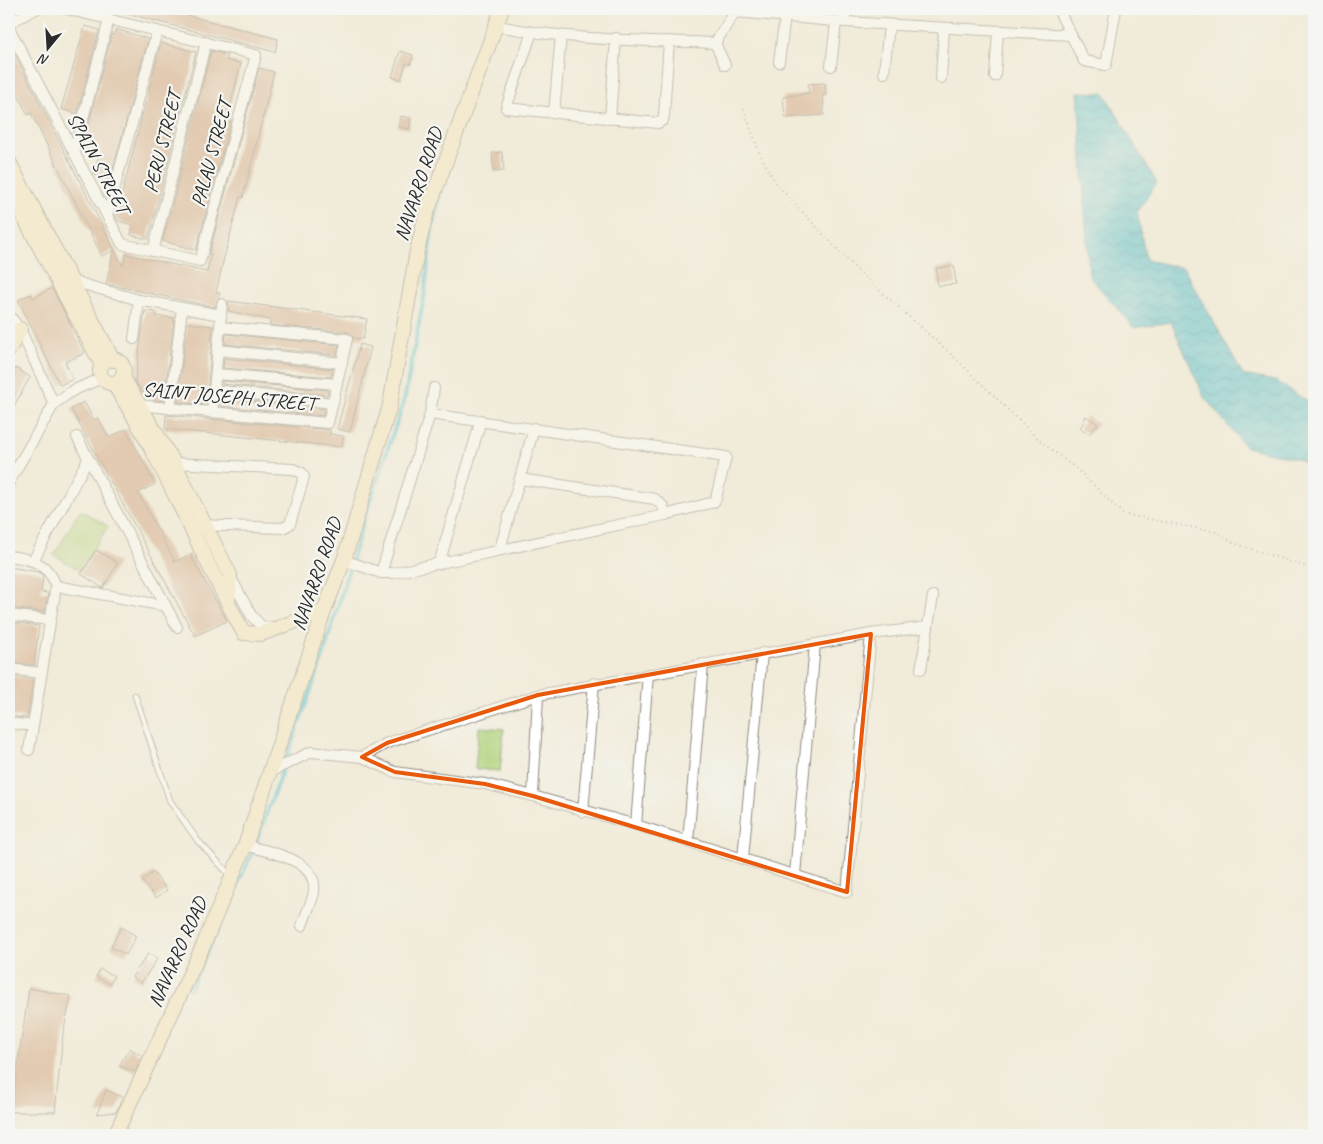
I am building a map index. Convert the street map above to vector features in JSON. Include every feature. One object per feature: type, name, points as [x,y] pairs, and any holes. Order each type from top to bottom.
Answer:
[{"type":"street","points":[[9,23],[36,9]]},
{"type":"street","points":[[66,9],[206,42]]},
{"type":"street","name":"NAVARRO ROAD","points":[[115,1135],[203,946],[232,877],[252,847],[281,767],[324,611],[349,562],[390,405],[417,250],[426,215],[494,25],[502,9]]},
{"type":"street","points":[[831,66],[841,22],[846,9]]},
{"type":"street","points":[[1058,9],[1084,61],[1106,65],[1116,9]]},
{"type":"street","points":[[715,43],[735,10],[841,22],[1071,35]]},
{"type":"street","points":[[779,62],[784,16]]},
{"type":"street","points":[[74,153],[109,19]]},
{"type":"street","points":[[494,25],[561,35],[715,43]]},
{"type":"street","points":[[884,73],[889,25]]},
{"type":"street","name":"SPAIN STREET","points":[[9,28],[122,244],[200,261]]},
{"type":"street","points":[[941,78],[944,28]]},
{"type":"street","points":[[107,216],[157,30]]},
{"type":"street","points":[[995,76],[998,31]]},
{"type":"street","points":[[532,32],[505,107],[658,123],[664,120],[669,41]]},
{"type":"street","points":[[554,113],[561,35]]},
{"type":"street","points":[[610,119],[616,38]]},
{"type":"street","name":"PALAU STREET","points":[[200,261],[256,55],[206,42]]},
{"type":"street","name":"PERU STREET","points":[[153,251],[206,42]]},
{"type":"street","points":[[715,43],[726,65]]},
{"type":"street","points":[[9,162],[73,282],[110,372]]},
{"type":"street","points":[[9,189],[54,276],[155,444],[228,606],[244,632],[261,634],[324,611]]},
{"type":"street","points":[[54,276],[139,300],[221,315]]},
{"type":"street","points":[[134,339],[139,300]]},
{"type":"street","points":[[212,413],[222,304]]},
{"type":"street","points":[[170,409],[182,308]]},
{"type":"street","points":[[9,315],[20,329],[54,404]]},
{"type":"street","points":[[214,390],[333,403],[347,339],[220,327]]},
{"type":"street","points":[[9,350],[20,329]]},
{"type":"street","points":[[218,350],[342,364]]},
{"type":"street","points":[[9,482],[54,404],[72,391],[110,372]]},
{"type":"street","points":[[216,374],[337,384]]},
{"type":"street","points":[[381,573],[430,414],[434,388]]},
{"type":"street","name":"SAINT JOSEPH STREET","points":[[132,405],[328,423],[333,403]]},
{"type":"street","points":[[349,562],[381,573],[439,564],[500,549],[665,515],[714,502],[726,457],[430,414]]},
{"type":"street","points":[[439,564],[481,420]]},
{"type":"street","points":[[500,549],[534,428]]},
{"type":"street","points":[[77,437],[177,627]]},
{"type":"street","points":[[155,444],[174,463],[251,616],[263,628],[282,627]]},
{"type":"street","points":[[34,559],[88,459]]},
{"type":"street","points":[[174,463],[292,469],[302,473],[304,477],[290,524],[283,528],[191,526]]},
{"type":"street","points":[[520,479],[656,499],[664,506],[665,515]]},
{"type":"street","points":[[9,556],[34,559],[50,571],[56,586],[29,750]]},
{"type":"street","points":[[228,606],[230,575]]},
{"type":"street","points":[[56,586],[166,606]]},
{"type":"street","points":[[921,669],[933,596]]},
{"type":"street","points":[[9,615],[49,620]]},
{"type":"street","points":[[362,757],[386,743],[538,695],[762,653],[871,634],[928,627]]},
{"type":"street","points":[[281,767],[311,752],[362,757],[396,772],[485,784],[636,825],[847,892],[871,634]]},
{"type":"street","points":[[795,875],[815,644]]},
{"type":"street","points":[[744,858],[762,653]]},
{"type":"street","points":[[688,842],[703,664]]},
{"type":"street","points":[[9,669],[41,673]]},
{"type":"street","points":[[636,825],[648,674]]},
{"type":"street","points":[[583,812],[594,683]]},
{"type":"street","points":[[534,796],[538,695]]},
{"type":"street","points":[[9,723],[33,726]]},
{"type":"street","points":[[252,847],[301,864],[312,875],[314,892],[302,926]]},
{"type":"lane","points":[[135,695],[170,801],[198,842],[232,877]]},
{"type":"path","points":[[744,109],[759,152],[774,182],[858,271],[952,355],[1039,440],[1079,470],[1123,514],[1216,532],[1236,544],[1314,569]]},
{"type":"highlighted area","points":[[871,634],[847,892],[533,796],[485,784],[395,772],[362,757],[387,743],[538,695]]},
{"type":"green space","points":[[80,510],[108,526],[81,571],[54,555]]},
{"type":"green space","points":[[479,727],[504,729],[500,771],[475,769]]},
{"type":"water","points":[[1078,92],[1104,93],[1157,183],[1137,211],[1146,260],[1184,268],[1243,375],[1276,381],[1300,397],[1314,403],[1314,474],[1300,460],[1246,447],[1204,397],[1171,322],[1134,328],[1089,276]]},
{"type":"building","points":[[122,9],[163,9],[278,39],[275,52],[121,12]]},
{"type":"building","points":[[85,26],[99,30],[77,114],[61,109]]},
{"type":"building","points":[[116,29],[148,39],[110,180],[93,174],[99,155],[82,150],[112,34],[114,35]]},
{"type":"building","points":[[9,43],[123,266],[126,254],[207,272],[211,254],[209,254],[259,68],[274,72],[243,198],[240,197],[224,258],[216,292],[220,293],[215,307],[106,284],[114,250],[102,256],[31,113],[28,115],[9,77]]},
{"type":"building","points":[[161,43],[196,52],[148,239],[131,235],[133,225],[118,221],[116,217]]},
{"type":"building","points":[[211,51],[227,55],[226,60],[241,64],[227,119],[231,120],[196,250],[163,241]]},
{"type":"building","points":[[400,51],[413,55],[410,65],[406,63],[401,80],[392,77]]},
{"type":"building","points":[[825,83],[826,94],[823,95],[824,115],[785,118],[783,97],[809,93],[808,84]]},
{"type":"building","points":[[401,116],[411,118],[409,129],[398,127]]},
{"type":"building","points":[[502,152],[504,171],[494,172],[492,153]]},
{"type":"building","points":[[954,266],[956,284],[938,286],[936,268]]},
{"type":"building","points":[[52,288],[85,353],[65,362],[73,379],[60,385],[18,300],[31,294],[33,298]]},
{"type":"building","points":[[228,301],[367,319],[363,339],[354,338],[348,332],[270,325],[271,320],[228,311]]},
{"type":"building","points":[[145,311],[156,312],[156,316],[174,318],[164,401],[153,400],[154,393],[142,392],[135,381]]},
{"type":"building","points":[[187,323],[213,326],[206,405],[178,402]]},
{"type":"building","points":[[226,334],[339,345],[336,355],[225,344]]},
{"type":"building","points":[[360,344],[371,347],[350,432],[337,429]]},
{"type":"building","points":[[224,358],[333,369],[331,377],[223,368]]},
{"type":"building","points":[[16,368],[30,377],[9,415],[9,381]]},
{"type":"building","points":[[222,381],[328,390],[327,395],[222,384]]},
{"type":"building","points":[[220,398],[324,409],[323,416],[220,406]]},
{"type":"building","points":[[84,402],[94,420],[98,418],[109,438],[126,429],[155,484],[138,493],[175,562],[190,554],[227,621],[195,636],[71,409]]},
{"type":"building","points":[[166,415],[330,430],[330,434],[343,436],[342,447],[165,429]]},
{"type":"building","points":[[1086,416],[1098,424],[1089,434],[1080,429]]},
{"type":"building","points":[[96,550],[118,563],[103,588],[81,574]]},
{"type":"building","points":[[9,567],[39,572],[43,576],[41,592],[48,593],[45,612],[9,608]]},
{"type":"building","points":[[9,622],[39,626],[34,665],[9,662]]},
{"type":"building","points":[[9,676],[33,680],[27,718],[9,716]]},
{"type":"building","points":[[153,872],[167,890],[156,898],[142,881]]},
{"type":"building","points":[[121,927],[136,936],[126,955],[111,947]]},
{"type":"building","points":[[148,954],[158,958],[141,983],[132,977]]},
{"type":"building","points":[[100,969],[114,976],[110,984],[96,977]]},
{"type":"building","points":[[29,988],[71,996],[63,1034],[55,1112],[11,1112]]},
{"type":"building","points":[[130,1048],[142,1056],[135,1072],[119,1066]]},
{"type":"building","points":[[106,1090],[123,1097],[116,1112],[97,1114]]},
{"type":"waterway","points":[[285,762],[323,656],[363,522],[404,401],[425,292],[432,227],[440,196]]},
{"type":"waterway","points":[[190,989],[253,851],[283,768]]}]
